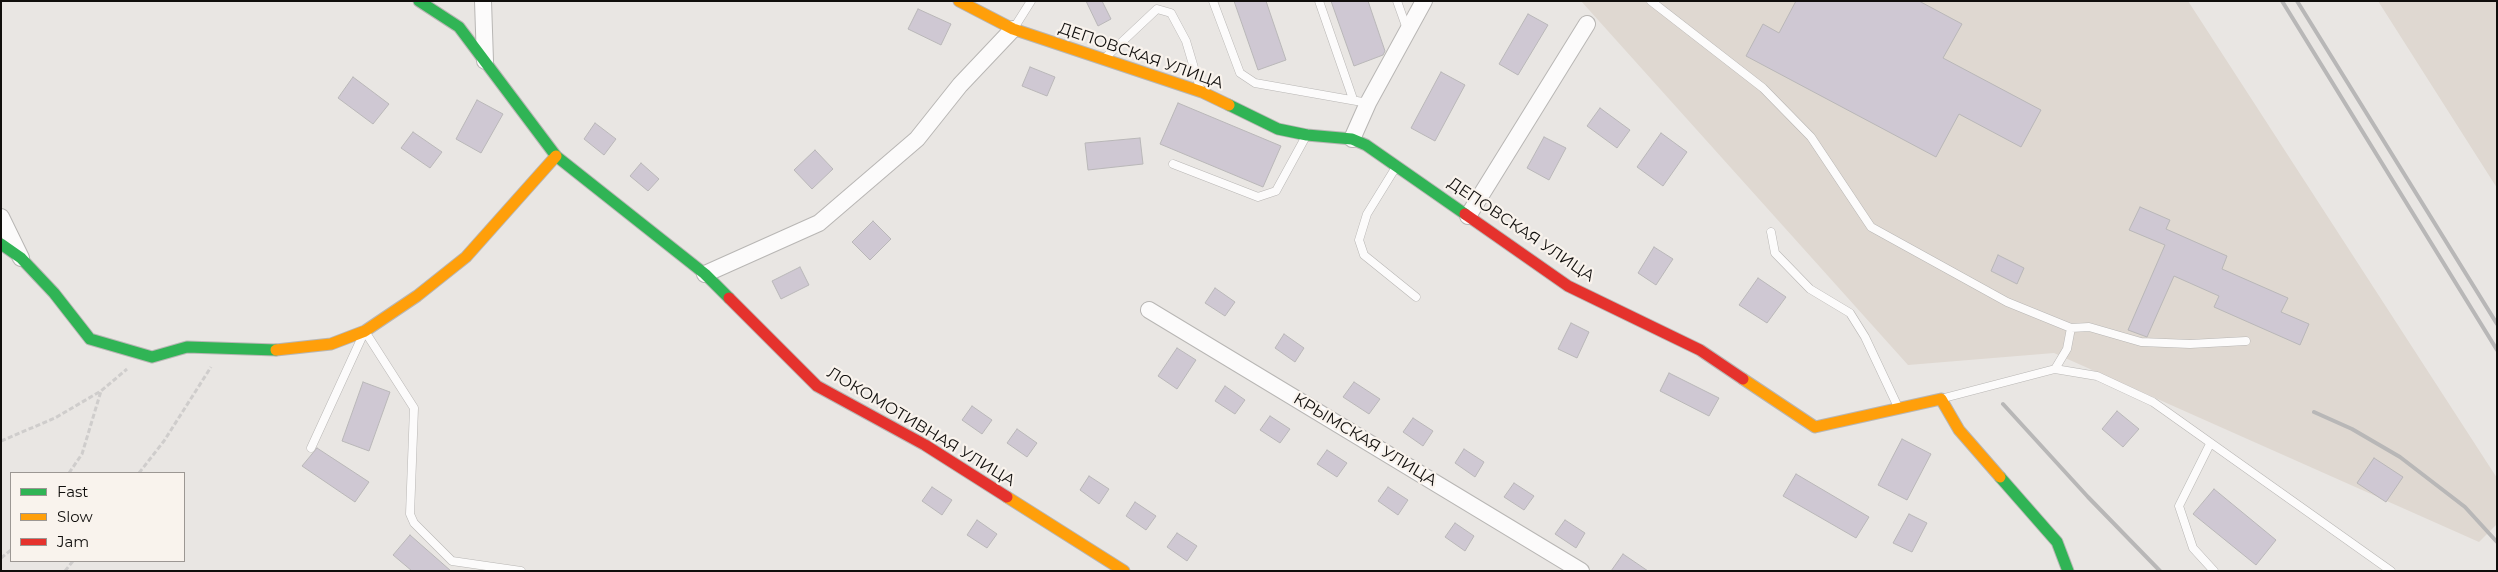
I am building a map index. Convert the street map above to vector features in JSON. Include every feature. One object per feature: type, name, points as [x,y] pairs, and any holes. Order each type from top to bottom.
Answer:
[{"type":"street","name":"ЛОКОМОТИВНАЯ УЛИЦА","points":[[418,1],[459,28],[556,156],[705,274],[817,386],[924,445],[1124,571]]},
{"type":"street","points":[[483,1],[485,61]]},
{"type":"street","name":"ДЕПОВСКАЯ УЛИЦА","points":[[960,1],[1013,29],[1202,92],[1278,129],[1307,136],[1352,139],[1366,145],[1568,286],[1700,350],[1814,427],[1941,399]]},
{"type":"street","points":[[1352,139],[1360,100],[1408,31],[1424,1]]},
{"type":"street","points":[[1468,216],[1587,24]]},
{"type":"street","points":[[705,274],[819,223],[917,139],[960,85],[1013,29]]},
{"type":"street","points":[[1,244],[21,258],[54,293],[90,339],[152,358],[187,347],[278,350],[331,344],[365,331],[417,296],[466,257],[556,156]]},
{"type":"street","points":[[1,217],[21,258]]},
{"type":"street","name":"КРЫМСКАЯ УЛИЦА","points":[[1149,310],[1581,571]]},
{"type":"street","points":[[1941,399],[1959,430],[2058,542],[2068,571]]},
{"type":"lane","points":[[1013,29],[1031,1]]},
{"type":"lane","points":[[1213,1],[1240,73],[1254,82],[1360,100]]},
{"type":"lane","points":[[1319,1],[1360,100]]},
{"type":"lane","points":[[1397,1],[1408,31]]},
{"type":"lane","points":[[1651,1],[1763,88],[1811,137],[1871,227],[2007,302],[2072,328],[2089,328],[2141,342],[2190,344],[2246,341]]},
{"type":"lane","points":[[1103,59],[1157,10],[1171,13],[1186,41],[1202,92]]},
{"type":"lane","points":[[1173,164],[1258,197],[1276,191],[1307,136]]},
{"type":"lane","points":[[1397,166],[1367,214],[1359,240],[1364,255],[1416,298]]},
{"type":"lane","points":[[1771,232],[1775,253],[1810,289],[1850,313],[1865,337],[1899,409]]},
{"type":"lane","points":[[2055,369],[2067,349],[2072,328]]},
{"type":"lane","points":[[311,448],[365,331]]},
{"type":"lane","points":[[365,331],[414,408],[410,514],[414,523],[452,561],[520,571]]},
{"type":"lane","points":[[1941,399],[1990,388],[2055,369],[2097,376],[2153,402],[2390,571]]},
{"type":"lane","points":[[2210,444],[2179,506],[2193,548],[2214,571]]},
{"type":"path","points":[[140,472],[164,441],[224,348]]},
{"type":"path","points":[[1,441],[55,418],[101,391],[127,368],[152,358]]},
{"type":"path","points":[[70,472],[82,454],[101,391]]},
{"type":"shaded area","points":[[1581,1],[2188,1],[2497,478],[2497,524],[2479,542],[2054,353],[1908,365]]},
{"type":"shaded area","points":[[2378,1],[2497,1],[2497,188]]},
{"type":"building","points":[[1086,1],[1102,1],[1111,19],[1098,26]]},
{"type":"building","points":[[1234,1],[1266,1],[1286,60],[1258,70]]},
{"type":"building","points":[[1331,1],[1368,1],[1385,51],[1383,55],[1354,66]]},
{"type":"building","points":[[1796,1],[1919,1],[1962,24],[1943,58],[2041,110],[2021,147],[1959,114],[1936,157],[1746,56],[1763,24],[1779,33]]},
{"type":"building","points":[[918,9],[951,24],[941,45],[908,29]]},
{"type":"building","points":[[1528,14],[1548,25],[1518,75],[1499,64]]},
{"type":"building","points":[[1030,67],[1055,77],[1047,96],[1022,86]]},
{"type":"building","points":[[1441,72],[1465,85],[1435,141],[1411,128]]},
{"type":"building","points":[[353,77],[389,104],[373,124],[338,98]]},
{"type":"building","points":[[477,100],[503,114],[481,153],[456,139]]},
{"type":"building","points":[[1178,103],[1281,146],[1263,187],[1160,144]]},
{"type":"building","points":[[1600,108],[1630,130],[1617,148],[1587,126]]},
{"type":"building","points":[[595,123],[616,139],[604,155],[584,139]]},
{"type":"building","points":[[413,132],[442,152],[430,168],[401,148]]},
{"type":"building","points":[[1661,133],[1687,152],[1663,186],[1637,167]]},
{"type":"building","points":[[1544,137],[1566,148],[1549,180],[1527,168]]},
{"type":"building","points":[[1140,138],[1143,164],[1088,170],[1085,143]]},
{"type":"building","points":[[815,150],[833,169],[812,189],[794,170]]},
{"type":"building","points":[[641,163],[659,179],[648,191],[630,176]]},
{"type":"building","points":[[2140,207],[2170,220],[2166,229],[2227,256],[2222,269],[2288,298],[2281,312],[2309,324],[2300,345],[2214,307],[2219,296],[2174,276],[2147,337],[2128,330],[2165,245],[2129,230]]},
{"type":"building","points":[[873,221],[891,239],[870,260],[852,242]]},
{"type":"building","points":[[1654,247],[1673,259],[1656,285],[1638,273]]},
{"type":"building","points":[[1998,255],[2024,268],[2017,284],[1991,271]]},
{"type":"building","points":[[800,267],[809,285],[781,299],[772,281]]},
{"type":"building","points":[[1758,278],[1786,297],[1767,323],[1739,305]]},
{"type":"building","points":[[1215,288],[1235,302],[1225,316],[1205,303]]},
{"type":"building","points":[[1571,323],[1589,332],[1577,358],[1558,349]]},
{"type":"building","points":[[1284,334],[1304,348],[1295,362],[1275,348]]},
{"type":"building","points":[[1177,348],[1196,360],[1177,389],[1158,376]]},
{"type":"building","points":[[1669,373],[1719,398],[1709,416],[1660,391]]},
{"type":"building","points":[[363,382],[390,392],[369,451],[342,441]]},
{"type":"building","points":[[1354,382],[1380,399],[1369,414],[1343,397]]},
{"type":"building","points":[[1225,386],[1245,400],[1235,414],[1215,401]]},
{"type":"building","points":[[972,406],[992,420],[982,434],[962,420]]},
{"type":"building","points":[[2117,411],[2139,429],[2123,447],[2102,429]]},
{"type":"building","points":[[1270,416],[1290,429],[1280,443],[1260,430]]},
{"type":"building","points":[[1413,418],[1433,431],[1423,446],[1403,432]]},
{"type":"building","points":[[1017,429],[1037,443],[1027,457],[1007,443]]},
{"type":"building","points":[[1902,439],[1931,454],[1907,500],[1878,485]]},
{"type":"building","points":[[317,448],[369,482],[355,502],[302,466]]},
{"type":"building","points":[[1464,449],[1484,462],[1475,477],[1455,463]]},
{"type":"building","points":[[1327,450],[1347,463],[1337,477],[1317,464]]},
{"type":"building","points":[[2374,458],[2403,477],[2386,502],[2357,483]]},
{"type":"building","points":[[1796,474],[1869,517],[1856,538],[1783,496]]},
{"type":"building","points":[[1089,476],[1109,489],[1099,504],[1080,490]]},
{"type":"building","points":[[1514,483],[1534,496],[1524,510],[1504,497]]},
{"type":"building","points":[[932,487],[952,500],[942,515],[922,501]]},
{"type":"building","points":[[1388,487],[1408,500],[1398,515],[1378,501]]},
{"type":"building","points":[[2214,489],[2276,540],[2256,565],[2193,514]]},
{"type":"building","points":[[1135,502],[1156,516],[1146,530],[1126,516]]},
{"type":"building","points":[[1909,514],[1927,523],[1912,552],[1893,543]]},
{"type":"building","points":[[977,520],[997,534],[987,548],[967,535]]},
{"type":"building","points":[[1565,520],[1585,533],[1576,548],[1555,534]]},
{"type":"building","points":[[1455,523],[1474,536],[1465,551],[1445,537]]},
{"type":"building","points":[[1177,533],[1197,546],[1187,561],[1167,547]]},
{"type":"building","points":[[410,535],[451,571],[412,571],[393,555]]},
{"type":"building","points":[[1623,554],[1648,571],[1611,571]]},
{"type":"railway","points":[[2282,1],[2497,350]]},
{"type":"railway","points":[[2297,1],[2497,324]]},
{"type":"railway","points":[[2003,404],[2088,497],[2160,571]]},
{"type":"railway","points":[[2314,412],[2352,429],[2400,457],[2465,507],[2497,542]]},
{"type":"traffic: fast","points":[[419,1],[459,27],[556,156],[705,274],[729,298]]},
{"type":"traffic: fast","points":[[1229,105],[1278,129],[1307,135],[1352,139],[1366,145],[1465,214]]},
{"type":"traffic: fast","points":[[1,244],[21,258],[54,293],[90,339],[152,357],[187,347],[276,350]]},
{"type":"traffic: fast","points":[[2000,477],[2057,542],[2068,571]]},
{"type":"traffic: slow","points":[[959,1],[1013,29],[1202,92],[1229,105]]},
{"type":"traffic: slow","points":[[276,350],[331,344],[365,331],[417,296],[466,257],[556,156]]},
{"type":"traffic: slow","points":[[1743,379],[1815,427],[1941,399],[1959,430],[2000,477]]},
{"type":"traffic: slow","points":[[1007,497],[1124,571]]},
{"type":"traffic: jam","points":[[1465,214],[1568,286],[1700,350],[1743,379]]},
{"type":"traffic: jam","points":[[729,298],[817,386],[925,445],[1007,497]]}]
